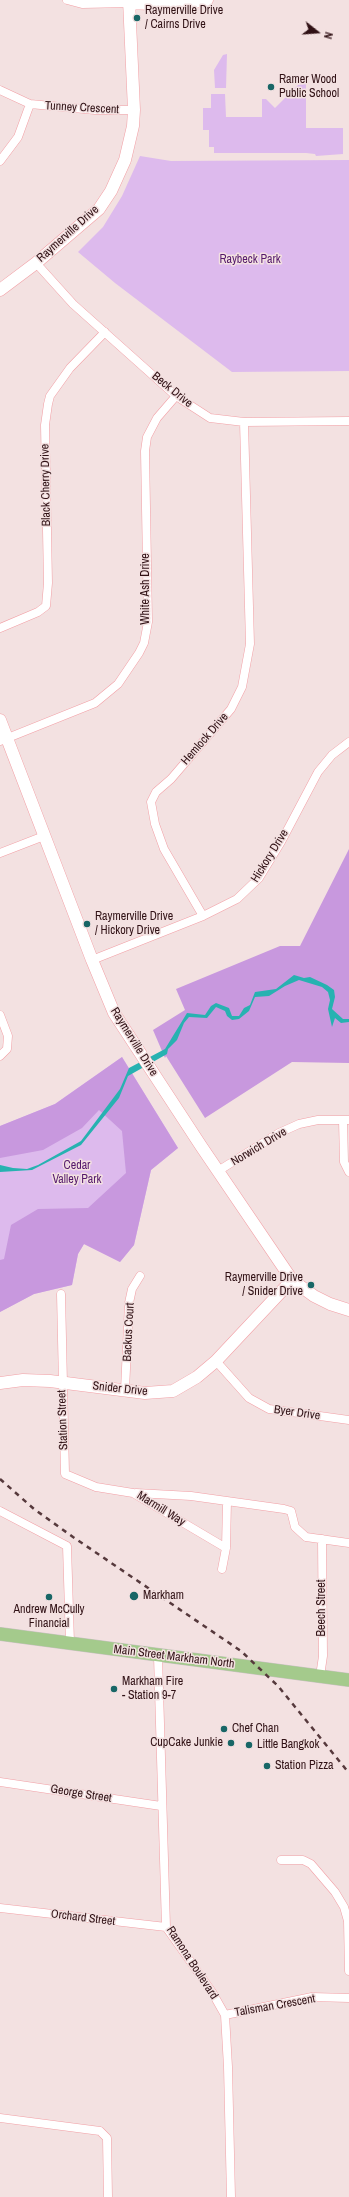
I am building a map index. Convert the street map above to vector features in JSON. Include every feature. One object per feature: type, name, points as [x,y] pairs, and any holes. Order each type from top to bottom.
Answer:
[{"type":"main road","name":"Main Street Markham North","points":[[0,1634],[349,1680]]},
{"type":"street","points":[[67,0],[82,4],[129,1],[175,4],[207,0]]},
{"type":"street","name":"Raymerville Drive","points":[[0,290],[36,263],[99,209],[111,191],[125,160],[134,110],[129,1]]},
{"type":"street","name":"Tunney Crescent","points":[[0,90],[30,104],[83,110],[134,110]]},
{"type":"street","name":"Tunney Crescent","points":[[0,161],[18,137],[30,104]]},
{"type":"street","name":"Beck Drive","points":[[36,263],[73,304],[176,396],[210,418],[244,422],[349,421]]},
{"type":"street","name":"Black Cherry Drive","points":[[0,628],[38,612],[46,606],[48,583],[46,420],[48,404],[50,396],[70,368],[105,332]]},
{"type":"street","name":"White Ash Drive","points":[[3,739],[94,703],[118,684],[139,653],[144,643],[148,622],[146,444],[152,426],[176,396]]},
{"type":"street","name":"Hemlock Drive","points":[[203,916],[164,849],[154,824],[151,802],[159,788],[181,767],[231,709],[242,687],[250,644],[244,422]]},
{"type":"street","name":"Raymerville Drive","points":[[0,720],[3,739],[44,836],[114,1013],[141,1056],[292,1280],[314,1296],[330,1304],[349,1310]]},
{"type":"street","name":"Hickory Drive","points":[[92,960],[203,916],[237,899],[254,883],[281,842],[318,772],[332,756],[349,742]]},
{"type":"street","points":[[0,853],[44,836]]},
{"type":"street","points":[[0,1015],[8,1036],[7,1049],[0,1056]]},
{"type":"street","name":"Norwich Drive","points":[[218,1171],[280,1133],[299,1124],[318,1120],[346,1120]]},
{"type":"street","points":[[346,1120],[344,1162],[349,1172]]},
{"type":"street","name":"Backus Court","points":[[125,1390],[129,1303],[132,1289],[140,1276]]},
{"type":"street","name":"Snider Drive","points":[[0,1383],[23,1380],[62,1382],[145,1393],[173,1391],[197,1377],[216,1361],[292,1280]]},
{"type":"street","name":"Station Street","points":[[61,1294],[65,1474],[96,1487],[133,1493]]},
{"type":"street","name":"Byer Drive","points":[[216,1361],[250,1398],[269,1409],[349,1420]]},
{"type":"street","name":"Marmill Way","points":[[133,1493],[227,1500],[291,1511],[295,1527],[299,1532],[306,1537],[322,1539]]},
{"type":"street","name":"Marmill Way","points":[[133,1493],[226,1548]]},
{"type":"street","points":[[222,1569],[226,1548],[227,1500]]},
{"type":"street","points":[[0,1511],[67,1546],[70,1643]]},
{"type":"street","points":[[322,1539],[349,1543]]},
{"type":"street","name":"Beech Street","points":[[320,1676],[322,1656],[322,1539]]},
{"type":"street","name":"Ramona Boulevard","points":[[158,1656],[166,1927],[212,1992],[225,2015],[228,2067],[231,2197]]},
{"type":"street","name":"George Street","points":[[0,1782],[162,1806]]},
{"type":"street","points":[[281,1860],[303,1860],[311,1864],[336,1892],[344,1906],[348,1921],[349,1971]]},
{"type":"street","name":"Orchard Street","points":[[0,1908],[166,1927]]},
{"type":"street","name":"Talisman Crescent","points":[[225,2015],[312,1997],[349,1998]]},
{"type":"street","points":[[0,2118],[100,2131],[107,2138],[108,2197]]},
{"type":"green space","points":[[227,54],[226,88],[215,88],[214,70],[223,55]]},
{"type":"green space","points":[[306,84],[306,128],[343,128],[343,154],[316,156],[315,154],[306,153],[214,153],[214,147],[209,147],[209,130],[203,130],[203,108],[211,108],[211,94],[225,94],[226,117],[262,117],[262,99],[266,99],[275,108],[298,85]]},
{"type":"green space","name":"Raybeck Park","points":[[140,156],[171,161],[349,160],[349,371],[232,372],[115,283],[78,252],[103,227],[122,196]]},
{"type":"green space","name":"Cedar Valley Park","points":[[122,1057],[178,1148],[151,1170],[134,1245],[120,1262],[84,1244],[78,1254],[72,1285],[34,1294],[0,1312],[0,1126],[55,1104]]},
{"type":"shaded area","points":[[349,849],[349,1063],[292,1062],[205,1118],[166,1056],[165,1058],[153,1030],[185,1010],[176,989],[280,946],[300,946]]},
{"type":"shaded area","name":"Cedar Valley Park","points":[[122,1057],[178,1148],[151,1170],[134,1245],[120,1262],[84,1244],[78,1254],[72,1285],[34,1294],[0,1312],[0,1260],[4,1259],[11,1225],[38,1209],[88,1208],[126,1173],[122,1131],[99,1110],[82,1128],[43,1150],[0,1158],[0,1126],[55,1104]]},
{"type":"water","points":[[294,975],[304,978],[310,977],[334,990],[335,997],[332,1009],[343,1019],[349,1019],[349,1022],[341,1023],[335,1018],[332,1027],[328,1009],[330,1000],[328,992],[322,987],[299,980],[285,986],[269,996],[255,997],[249,1011],[239,1019],[232,1020],[227,1016],[225,1011],[216,1007],[207,1018],[189,1017],[184,1023],[177,1040],[168,1049],[167,1054],[128,1076],[119,1098],[81,1145],[32,1170],[0,1172],[0,1165],[27,1169],[38,1165],[81,1141],[120,1089],[129,1068],[165,1049],[187,1013],[205,1015],[211,1006],[216,1003],[229,1008],[232,1016],[239,1016],[244,1008],[250,1005],[255,992],[276,989]]},
{"type":"railway","points":[[0,1479],[34,1509],[73,1537],[241,1651],[278,1686],[349,1773]]},
{"type":"place","name":"Raymerville Drive / Cairns Drive","points":[[137,18]]},
{"type":"place","name":"Ramer Wood Public School","points":[[271,87]]},
{"type":"place","name":"Raymerville Drive / Hickory Drive","points":[[87,924]]},
{"type":"place","name":"Raymerville Drive / Snider Drive","points":[[311,1285]]},
{"type":"place","name":"Markham","points":[[134,1596]]},
{"type":"place","name":"Andrew McCully Financial","points":[[49,1597]]},
{"type":"place","name":"Markham Fire - Station 9-7","points":[[114,1689]]},
{"type":"place","name":"Chef Chan","points":[[224,1729]]},
{"type":"place","name":"CupCake Junkie","points":[[231,1743]]},
{"type":"place","name":"Little Bangkok","points":[[249,1745]]},
{"type":"place","name":"Station Pizza","points":[[267,1766]]}]
